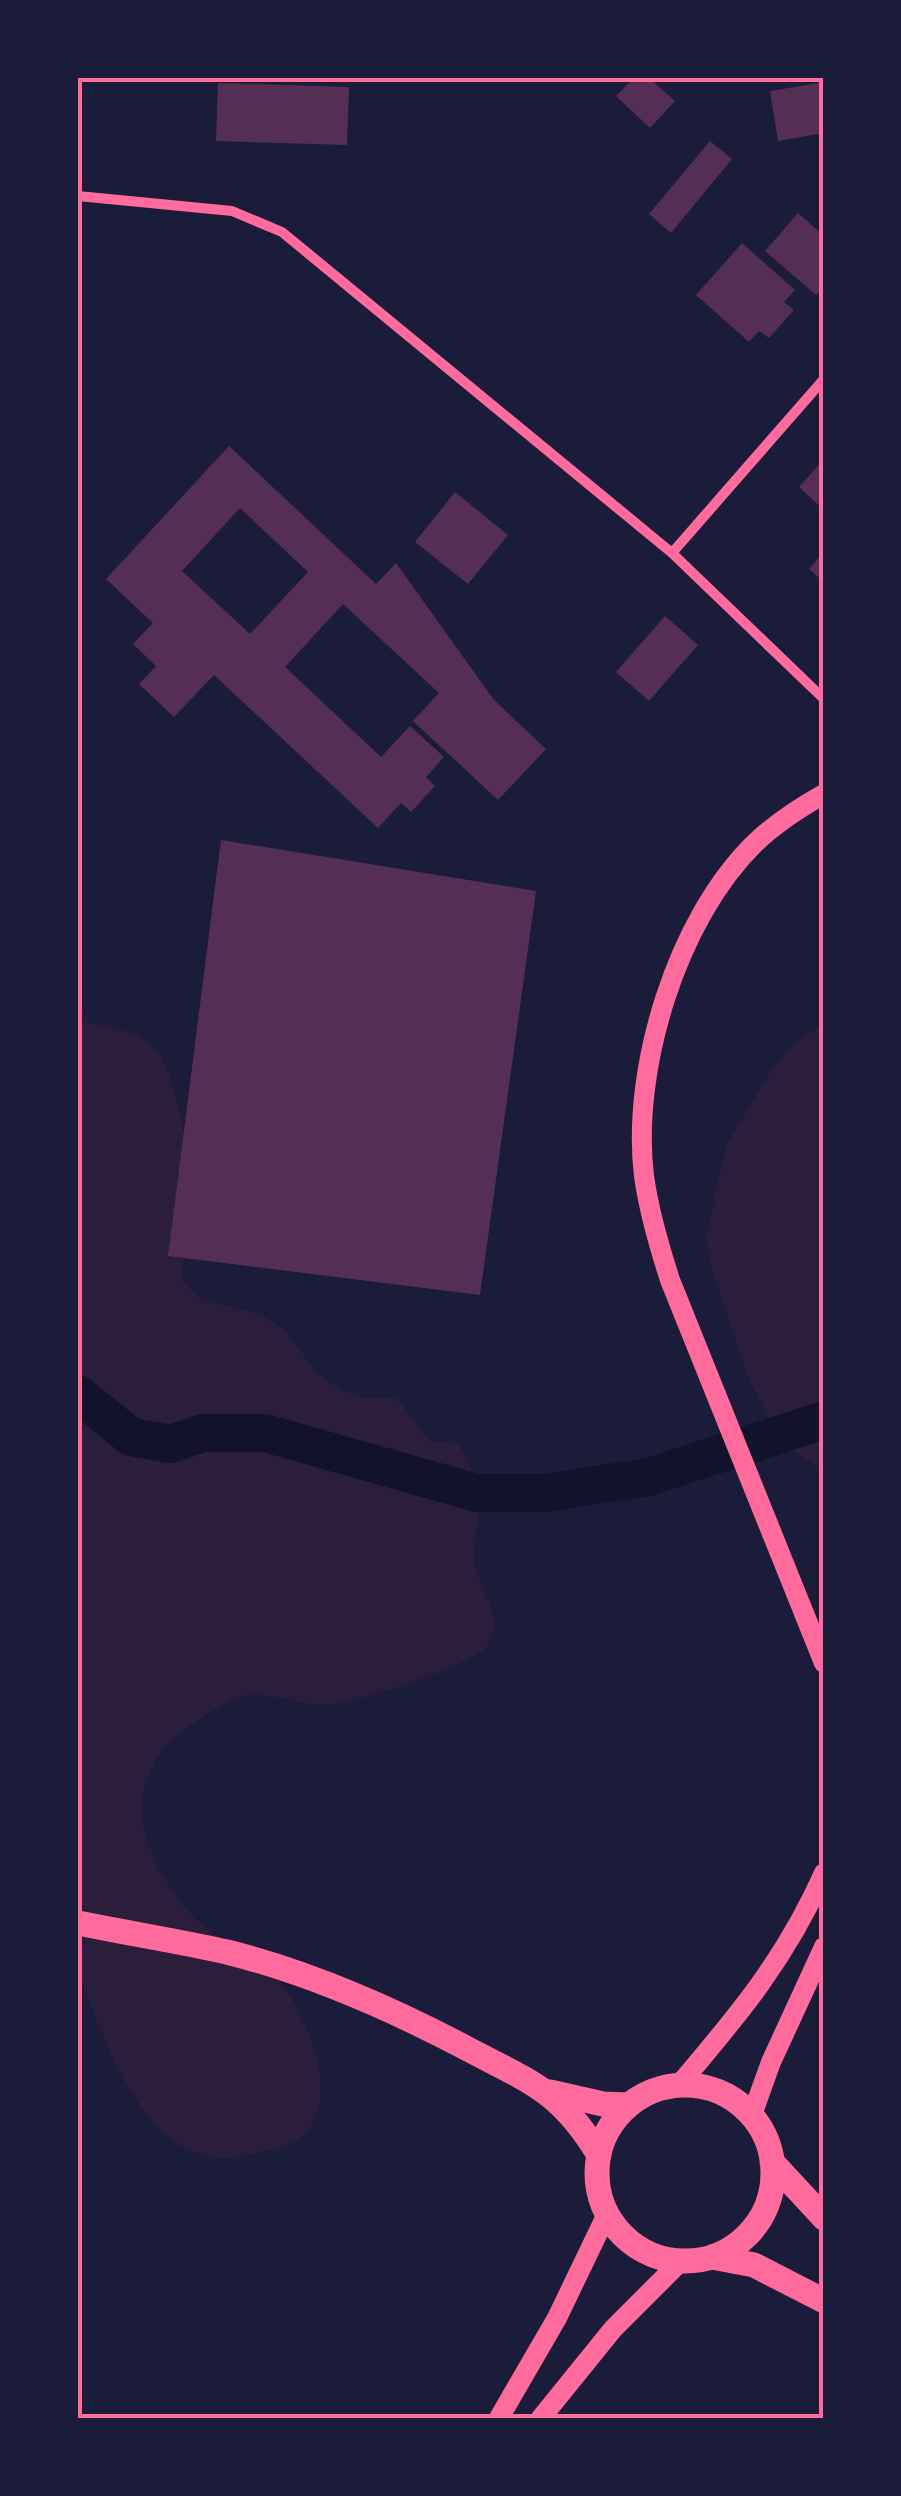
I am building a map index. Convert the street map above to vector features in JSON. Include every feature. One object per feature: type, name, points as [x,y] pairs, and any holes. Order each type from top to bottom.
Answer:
[{"type":"main road","points":[[824,794],[790,814],[754,845],[719,887],[668,989],[651,1044],[644,1107],[644,1173],[654,1231],[701,1359],[824,1663]]},
{"type":"main road","points":[[679,2085],[771,1971],[800,1926],[824,1873]]},
{"type":"main road","points":[[78,1923],[228,1952],[329,1984],[394,2010],[549,2092],[565,2106],[599,2155]]},
{"type":"main road","points":[[752,2114],[771,2062],[824,1947]]},
{"type":"main road","points":[[679,2085],[706,2087],[732,2097],[752,2114],[766,2138],[772,2162],[771,2191],[761,2219],[739,2243],[712,2257],[681,2262],[652,2255],[625,2238],[607,2214],[597,2185],[599,2155],[609,2127],[628,2105],[652,2091],[679,2085]]},
{"type":"main road","points":[[549,2092],[603,2104],[628,2105]]},
{"type":"main road","points":[[772,2162],[824,2218]]},
{"type":"main road","points":[[500,2418],[557,2318],[607,2214]]},
{"type":"main road","points":[[712,2257],[754,2265],[824,2302]]},
{"type":"main road","points":[[541,2418],[612,2330],[681,2262]]},
{"type":"street","points":[[78,196],[232,210],[282,232],[672,552],[824,699]]},
{"type":"street","points":[[672,552],[824,379]]},
{"type":"shaded area","points":[[78,1005],[90,1023],[128,1032],[149,1043],[159,1054],[175,1091],[190,1177],[181,1279],[202,1300],[260,1314],[283,1328],[316,1372],[340,1390],[366,1398],[397,1398],[429,1441],[458,1443],[477,1494],[474,1559],[494,1622],[487,1646],[436,1673],[340,1703],[316,1704],[264,1695],[235,1699],[167,1744],[147,1780],[142,1806],[144,1829],[162,1874],[202,1925],[259,1961],[285,1988],[306,2025],[318,2065],[320,2102],[304,2135],[281,2147],[238,2157],[197,2153],[171,2139],[149,2117],[115,2062],[78,1976]]},
{"type":"shaded area","points":[[824,1024],[823,1470],[794,1452],[773,1428],[746,1373],[710,1264],[706,1234],[726,1145],[774,1066],[796,1042]]},
{"type":"building","points":[[634,78],[649,78],[675,101],[650,128],[616,96]]},
{"type":"building","points":[[824,82],[824,133],[778,141],[770,91]]},
{"type":"building","points":[[218,83],[349,87],[347,145],[216,141]]},
{"type":"building","points":[[710,141],[732,159],[671,233],[649,214]]},
{"type":"building","points":[[798,213],[824,236],[824,287],[816,295],[765,251]]},
{"type":"building","points":[[742,243],[795,290],[784,302],[794,310],[769,338],[759,331],[749,342],[696,295]]},
{"type":"building","points":[[229,446],[376,584],[396,563],[494,700],[546,749],[498,800],[413,721],[439,693],[343,604],[285,667],[381,757],[410,726],[444,757],[426,777],[435,786],[411,812],[401,803],[378,828],[214,675],[174,717],[139,684],[156,666],[133,644],[153,623],[106,579]],"holes":[[[240,508],[308,572],[250,634],[182,571]]]},
{"type":"building","points":[[824,459],[824,510],[799,487]]},
{"type":"building","points":[[455,492],[508,535],[468,584],[415,542]]},
{"type":"building","points":[[824,552],[824,582],[809,569]]},
{"type":"building","points":[[665,616],[698,645],[649,701],[616,672]]},
{"type":"building","points":[[221,840],[536,891],[480,1295],[168,1256]]},
{"type":"waterway","points":[[78,1394],[131,1437],[170,1444],[203,1433],[265,1433],[477,1493],[545,1493],[648,1477],[824,1420]]}]
